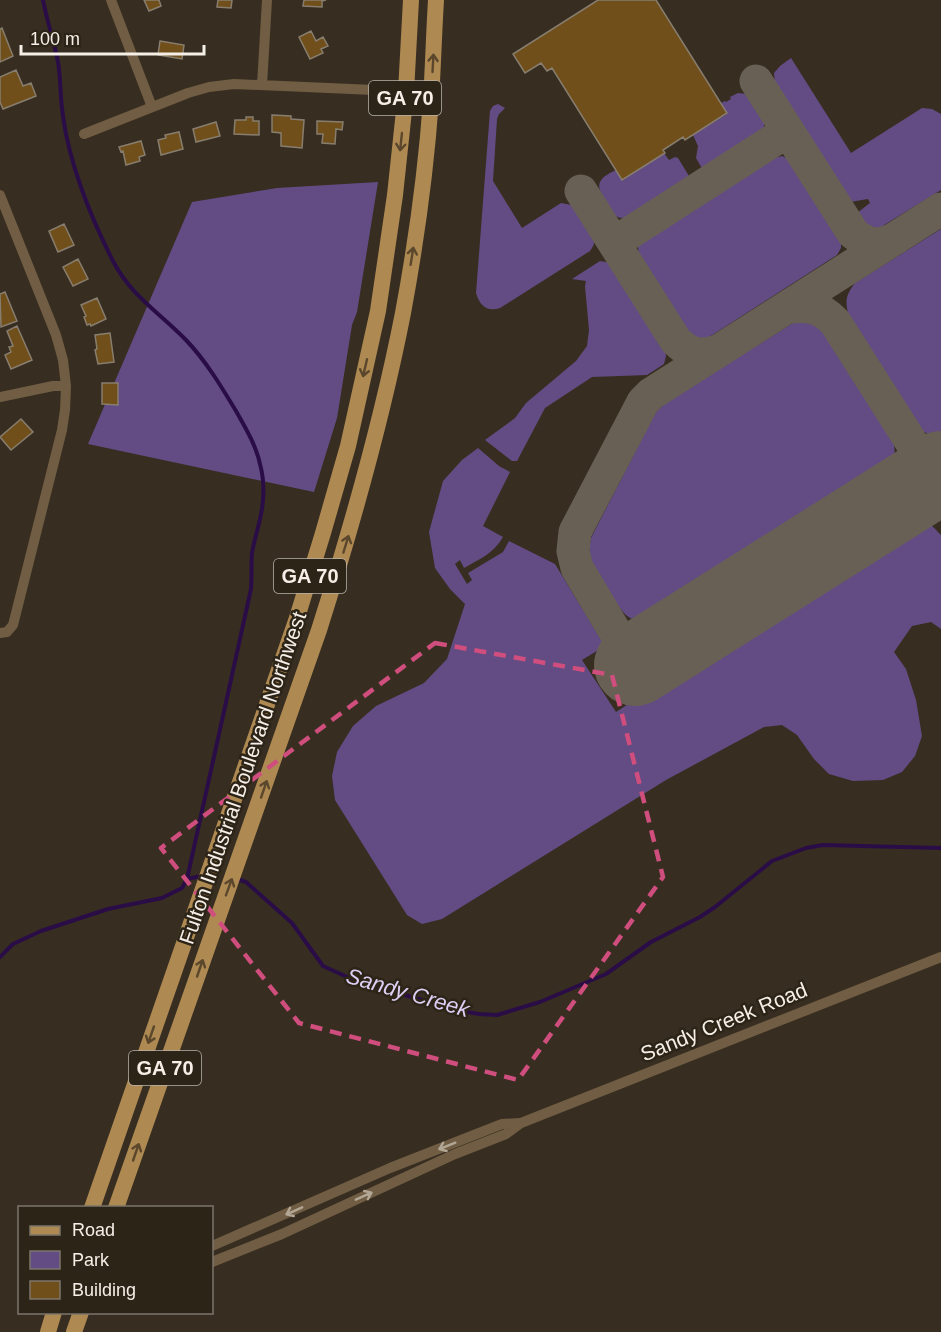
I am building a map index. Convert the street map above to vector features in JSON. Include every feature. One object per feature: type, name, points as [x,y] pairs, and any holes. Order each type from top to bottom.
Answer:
[{"type":"main road","name":"Fulton Industrial Boulevard Northwest","points":[[93,1206],[296,621],[348,446],[378,311],[395,195],[407,80],[411,0]]},
{"type":"main road","name":"Fulton Industrial Boulevard Northwest","points":[[117,1206],[322,619],[375,435],[402,314],[421,194],[431,101],[436,0]]},
{"type":"main road","points":[[48,1332],[53,1314]]},
{"type":"main road","points":[[74,1332],[80,1314]]},
{"type":"street","points":[[111,0],[152,107]]},
{"type":"street","points":[[262,85],[267,0]]},
{"type":"street","points":[[84,134],[209,87],[234,84],[374,90]]},
{"type":"street","points":[[0,195],[56,335],[63,360],[66,386],[62,430],[14,625],[4,633]]},
{"type":"street","points":[[0,397],[53,386],[66,386]]},
{"type":"street","name":"Sandy Creek Road","points":[[213,1262],[282,1234],[455,1154],[506,1134],[521,1123],[941,957]]},
{"type":"street","name":"Sandy Creek Road","points":[[213,1246],[390,1168],[502,1125],[521,1123]]},
{"type":"highlighted area","points":[[435,643],[612,675],[663,877],[518,1080],[299,1023],[161,848]]},
{"type":"green space","points":[[791,58],[851,153],[922,108],[932,109],[941,114],[941,190],[876,230],[866,227],[857,213],[870,203],[868,199],[850,202],[775,84],[774,73]]},
{"type":"green space","points":[[738,93],[747,95],[757,106],[764,123],[763,130],[703,170],[696,158],[698,146],[693,135],[727,114],[721,103]]},
{"type":"green space","points":[[498,104],[505,108],[497,119],[493,181],[522,228],[561,203],[571,205],[577,210],[595,241],[590,251],[500,308],[491,309],[482,305],[476,293],[490,111]]},
{"type":"green space","points":[[664,153],[669,160],[678,158],[689,179],[630,216],[619,218],[616,216],[601,195],[599,186],[601,180],[616,170],[623,180]]},
{"type":"green space","points":[[782,156],[789,159],[841,241],[841,248],[837,255],[706,339],[697,340],[688,334],[639,256],[638,247],[644,240],[774,158]]},
{"type":"green space","points":[[378,182],[337,418],[314,492],[88,444],[192,202],[277,188]]},
{"type":"green space","points":[[941,229],[941,436],[928,434],[917,427],[849,317],[847,303],[849,292],[855,283]]},
{"type":"green space","points":[[600,261],[611,263],[665,348],[664,364],[647,375],[592,377],[545,408],[517,461],[512,461],[485,440],[515,418],[526,403],[576,361],[587,346],[589,330],[586,281],[572,279]]},
{"type":"green space","points":[[793,323],[813,324],[824,332],[894,443],[895,458],[891,469],[649,621],[631,619],[619,607],[596,571],[591,560],[590,545],[591,538],[652,419],[667,402]]},
{"type":"green space","points":[[478,448],[510,472],[483,526],[503,537],[491,551],[476,562],[464,568],[460,560],[455,564],[467,584],[472,580],[468,573],[503,552],[509,541],[555,564],[605,646],[582,660],[616,712],[915,519],[930,524],[941,535],[941,629],[931,622],[912,626],[894,652],[906,669],[916,700],[922,736],[915,756],[902,772],[883,780],[853,781],[829,774],[814,759],[797,735],[782,725],[764,727],[666,780],[442,919],[422,924],[407,915],[335,800],[332,776],[337,752],[353,726],[376,706],[424,683],[447,659],[465,604],[450,589],[435,568],[429,532],[443,481],[462,460]]},
{"type":"building","points":[[144,0],[159,0],[161,6],[149,11]]},
{"type":"building","points":[[218,0],[232,0],[231,8],[217,7]]},
{"type":"building","points":[[304,0],[326,0],[322,1],[322,7],[303,6]]},
{"type":"building","points":[[598,0],[656,0],[727,113],[685,140],[683,137],[663,150],[665,153],[622,180],[552,68],[547,71],[541,63],[525,73],[513,54]]},
{"type":"building","points":[[2,28],[13,56],[0,62],[0,29]]},
{"type":"building","points":[[311,31],[316,41],[323,37],[328,46],[321,49],[323,53],[310,59],[299,37]]},
{"type":"building","points":[[160,41],[184,45],[182,59],[158,55]]},
{"type":"building","points":[[16,70],[23,86],[31,83],[36,96],[3,109],[0,102],[0,77]]},
{"type":"building","points":[[272,115],[291,116],[291,119],[304,120],[302,148],[281,146],[281,133],[272,132]]},
{"type":"building","points":[[246,117],[253,117],[253,121],[259,121],[259,135],[234,134],[235,120],[246,120]]},
{"type":"building","points":[[317,121],[343,122],[342,130],[336,129],[335,144],[322,143],[323,134],[317,134]]},
{"type":"building","points":[[216,122],[220,136],[196,142],[193,129]]},
{"type":"building","points":[[179,132],[183,149],[161,155],[158,140],[166,138],[165,135]]},
{"type":"building","points":[[141,141],[145,155],[139,157],[140,161],[126,165],[123,151],[121,152],[119,147]]},
{"type":"building","points":[[64,224],[74,245],[58,252],[49,231]]},
{"type":"building","points":[[78,259],[88,279],[73,286],[63,267]]},
{"type":"building","points":[[5,292],[17,321],[1,327],[0,294]]},
{"type":"building","points":[[97,298],[106,319],[91,326],[87,325],[81,305]]},
{"type":"building","points":[[17,326],[32,360],[11,369],[5,355],[11,352],[9,347],[13,346],[7,331]]},
{"type":"building","points":[[110,333],[114,362],[98,364],[95,335]]},
{"type":"building","points":[[102,383],[118,383],[118,405],[102,404]]},
{"type":"building","points":[[21,419],[33,432],[11,450],[0,437]]},
{"type":"waterway","points":[[0,957],[13,944],[41,931],[108,909],[162,898],[182,888],[187,879],[251,589],[252,553],[263,495],[262,473],[256,450],[225,392],[193,348],[128,284],[113,261],[97,227],[70,152],[62,109],[58,62],[43,0]]},
{"type":"waterway","name":"Sandy Creek","points":[[237,879],[246,882],[292,923],[323,966],[356,981],[461,1011],[497,1015],[540,1002],[606,974],[651,942],[715,907],[772,861],[806,848],[823,845],[941,848]]},
{"type":"waterway","name":"Sandy Creek","points":[[187,879],[201,876]]},
{"type":"taxiway","points":[[756,81],[853,233],[864,241],[874,244],[896,238]]},
{"type":"taxiway","points":[[614,243],[788,131]]},
{"type":"taxiway","points":[[581,191],[676,341],[695,353],[705,354],[718,351]]},
{"type":"taxiway","points":[[635,665],[577,568],[573,551],[575,532],[643,402],[651,394],[941,209]]},
{"type":"taxiway","points":[[786,308],[800,306],[813,308],[835,322],[941,489]]},
{"type":"taxiway","points":[[923,457],[918,452],[921,465],[920,475],[906,494],[922,491],[941,496]]},
{"type":"runway","points":[[635,665],[941,472]]}]
